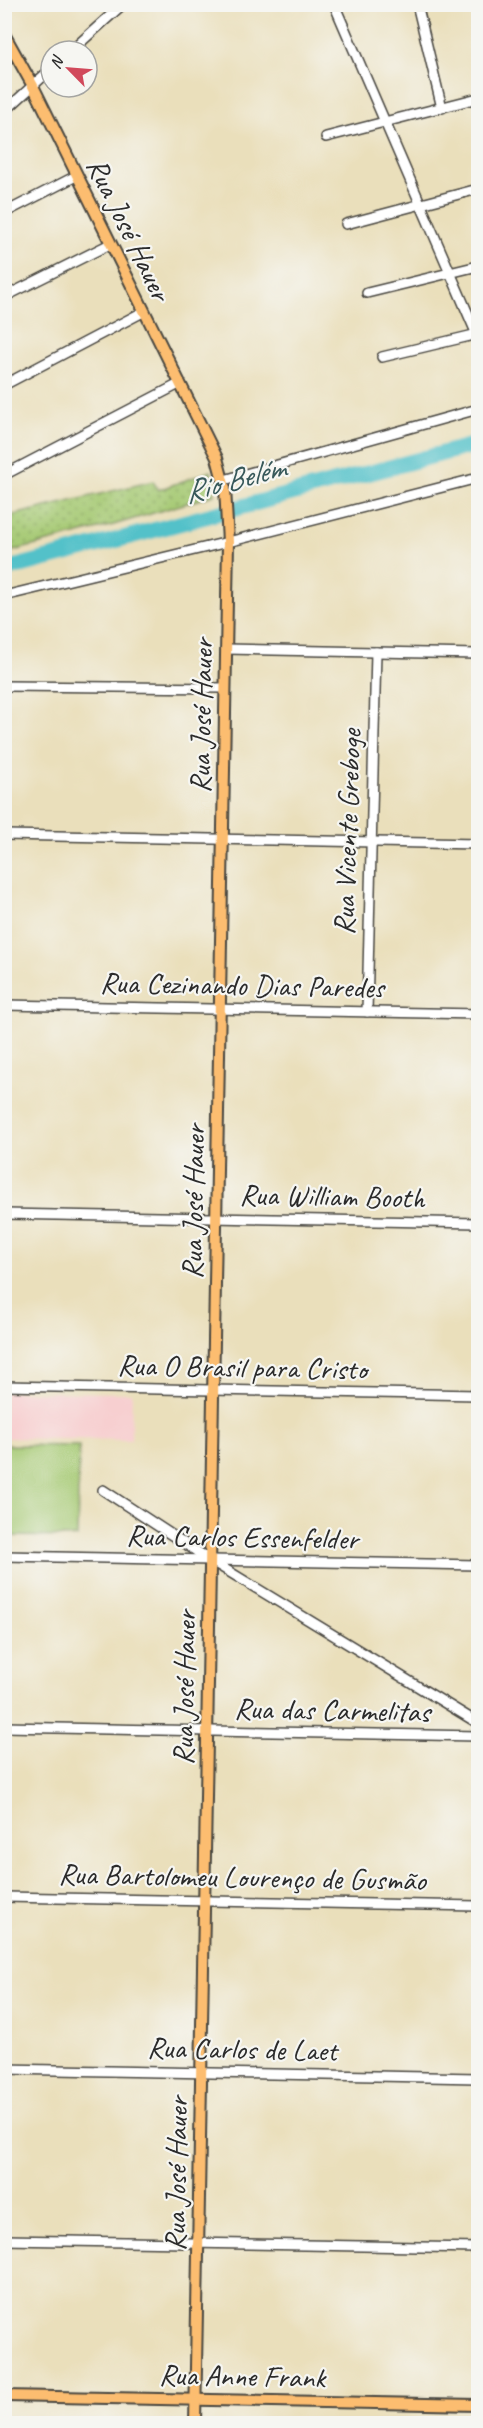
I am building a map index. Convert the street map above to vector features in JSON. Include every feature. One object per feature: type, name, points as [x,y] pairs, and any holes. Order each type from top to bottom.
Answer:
[{"type":"main road","name":"Rua José Hauer","points":[[4,34],[33,86],[217,458],[225,484],[228,538],[195,2424]]},
{"type":"main road","name":"Rua Anne Frank","points":[[4,2396],[478,2405]]},
{"type":"street","points":[[84,39],[123,4]]},
{"type":"street","points":[[334,4],[478,335],[382,357]]},
{"type":"street","points":[[417,4],[442,108]]},
{"type":"street","points":[[4,112],[39,80]]},
{"type":"street","points":[[326,137],[478,98]]},
{"type":"street","points":[[4,213],[76,176]]},
{"type":"street","points":[[346,224],[478,189]]},
{"type":"street","points":[[4,297],[110,244]]},
{"type":"street","points":[[367,293],[478,266]]},
{"type":"street","points":[[4,385],[143,312]]},
{"type":"street","points":[[4,475],[179,384]]},
{"type":"street","points":[[225,484],[478,409]]},
{"type":"street","points":[[4,596],[228,538],[478,478]]},
{"type":"street","points":[[226,649],[478,654]]},
{"type":"street","name":"Rua Vicente Greboge","points":[[367,1012],[376,652]]},
{"type":"street","points":[[4,686],[225,688]]},
{"type":"street","points":[[4,834],[478,844]]},
{"type":"street","name":"Rua Cezinando Dias Paredes","points":[[4,1005],[478,1014]]},
{"type":"street","name":"Rua William Booth","points":[[4,1214],[478,1223]]},
{"type":"street","name":"Rua O Brasil para Cristo","points":[[4,1386],[478,1395]]},
{"type":"street","points":[[103,1490],[210,1560],[478,1723]]},
{"type":"street","name":"Rua Carlos Essenfelder","points":[[4,1556],[478,1565]]},
{"type":"street","name":"Rua das Carmelitas","points":[[4,1727],[478,1736]]},
{"type":"street","name":"Rua Bartolomeu Lourenço de Gusmão","points":[[4,1897],[478,1906]]},
{"type":"street","name":"Rua Carlos de Laet","points":[[4,2069],[478,2078]]},
{"type":"street","points":[[4,2240],[478,2248]]},
{"type":"shaded area","points":[[5,1392],[132,1393],[131,1440],[5,1438]]},
{"type":"green space","points":[[211,471],[214,495],[110,526],[5,553],[5,517],[153,481],[158,490]]},
{"type":"green space","points":[[5,1445],[79,1446],[77,1537],[5,1536]]},
{"type":"waterway","name":"Rio Belém","points":[[4,570],[478,444]]}]
